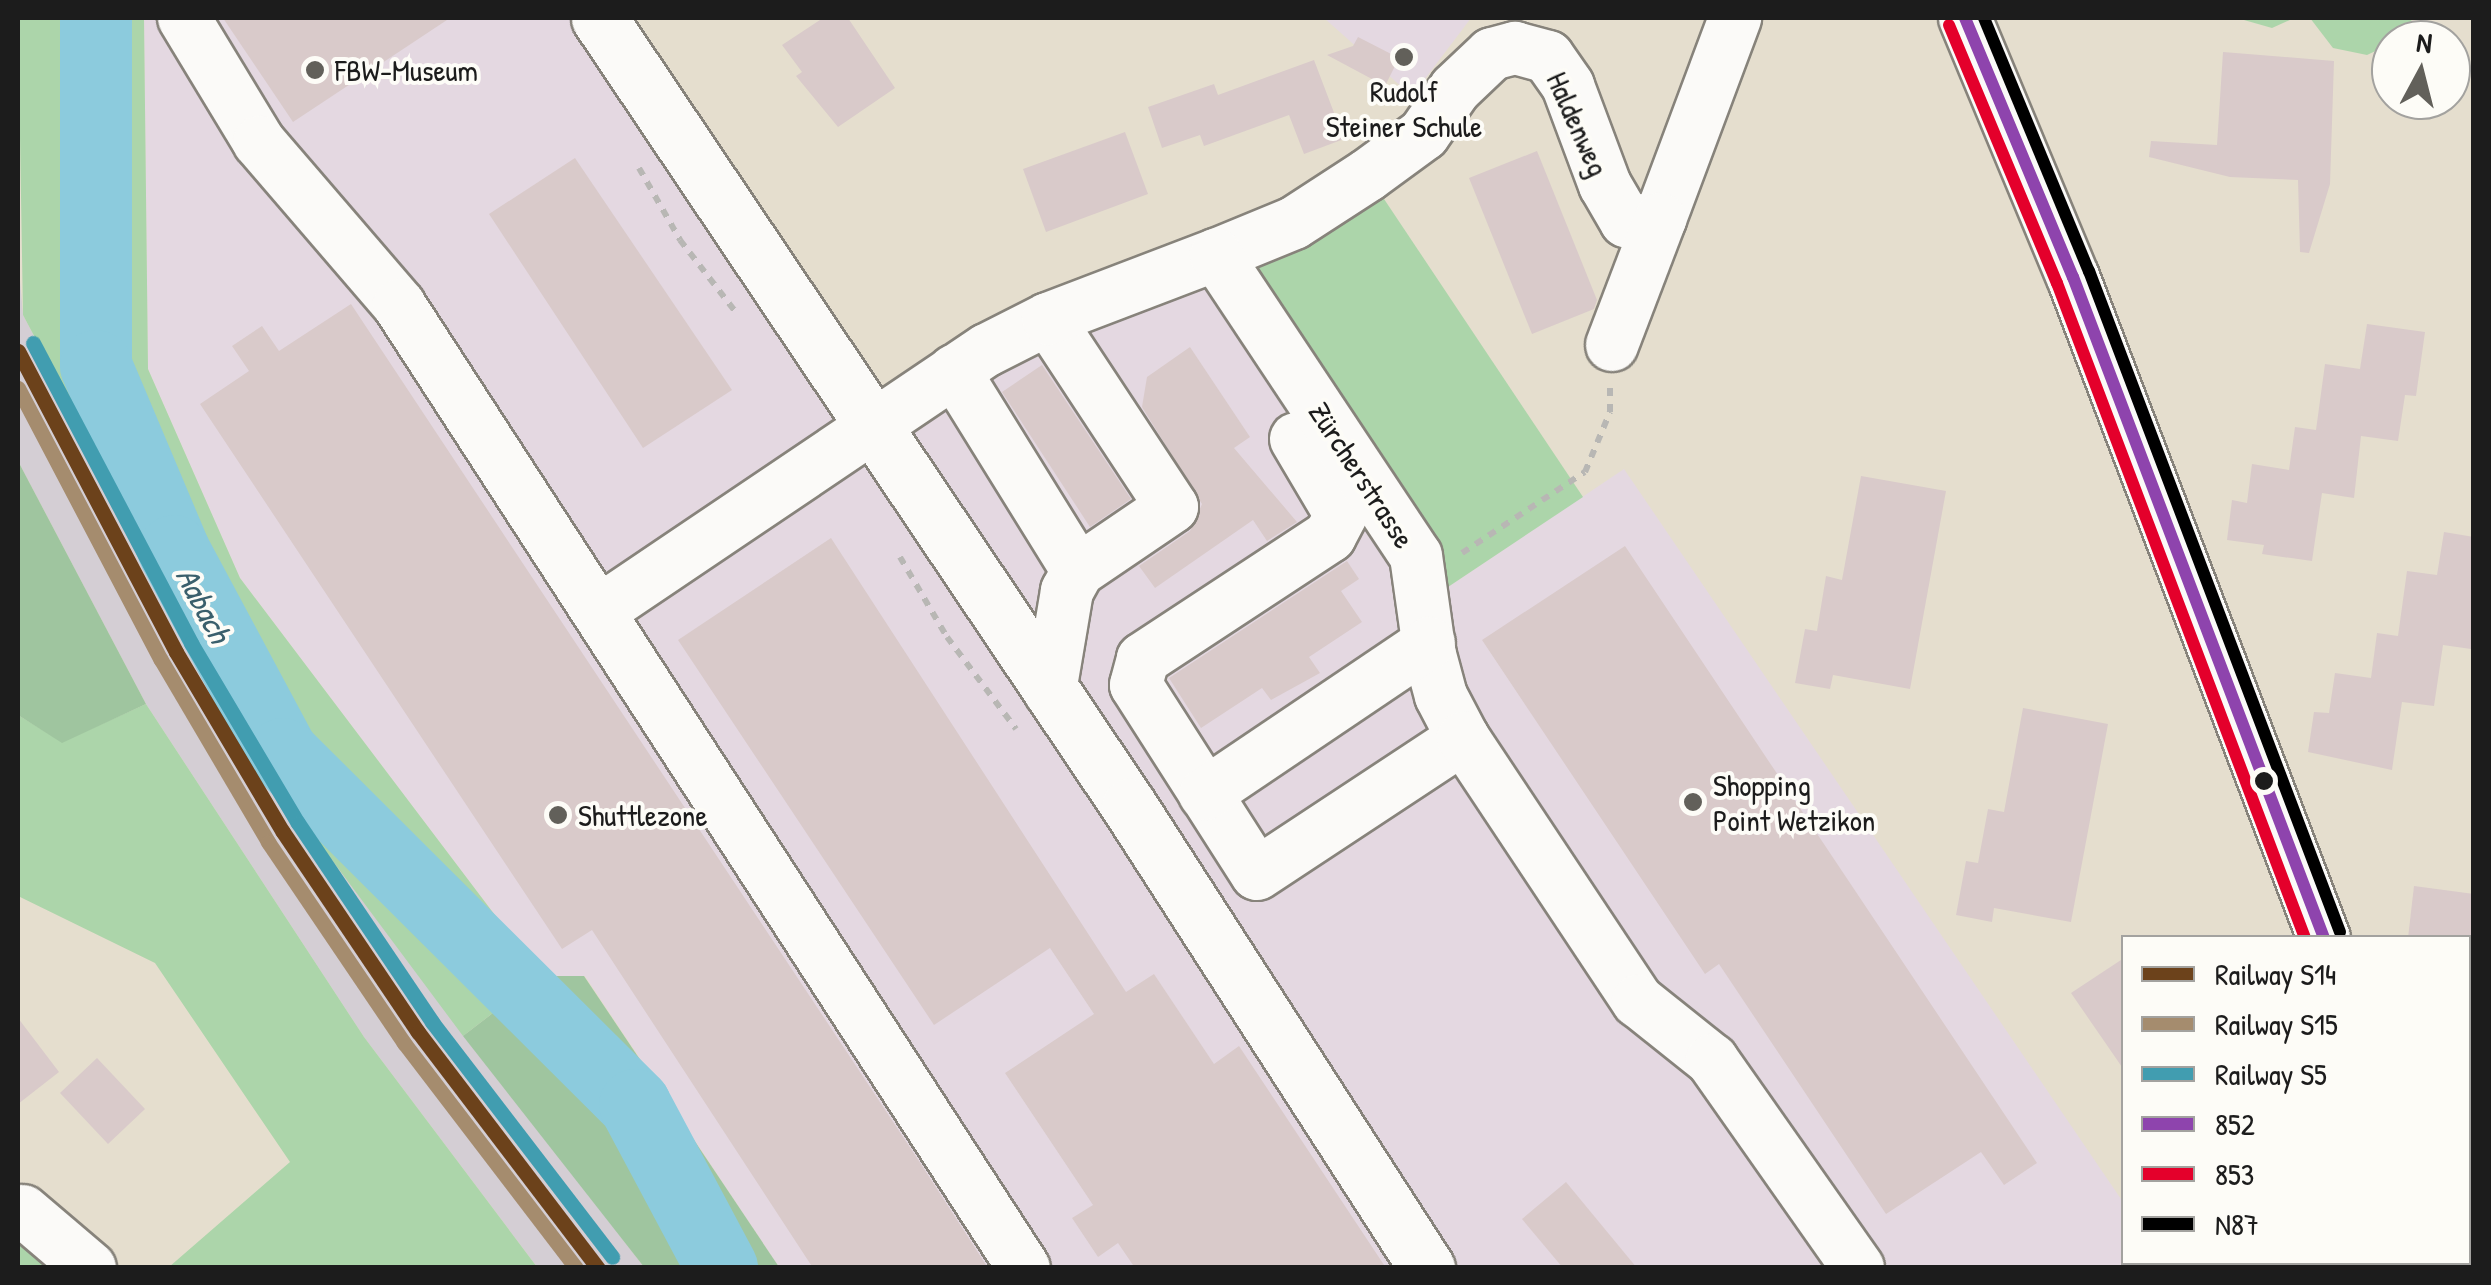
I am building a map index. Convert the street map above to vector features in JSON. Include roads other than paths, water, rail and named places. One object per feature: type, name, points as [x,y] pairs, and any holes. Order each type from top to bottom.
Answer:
[{"type":"main road","points":[[599,18],[1050,692],[1427,1268]]},
{"type":"street","points":[[184,18],[258,142],[399,305],[1024,1268]]},
{"type":"street","points":[[1612,345],[1735,18]]},
{"type":"street","points":[[1965,18],[2073,277],[2323,935]]},
{"type":"street","name":"Haldenweg","points":[[1216,255],[1294,223],[1368,175],[1424,134],[1455,89],[1492,54],[1515,48],[1548,57],[1568,86],[1605,185],[1626,221],[1660,220]]},
{"type":"street","points":[[600,610],[870,424],[954,371],[1048,318],[1216,255]]},
{"type":"street","name":"Zürcherstrasse","points":[[1216,255],[1416,556],[1441,696],[1463,738],[1638,1001],[1712,1060],[1858,1268]]},
{"type":"street","points":[[1048,318],[1172,507],[1078,571],[1067,591],[1050,692]]},
{"type":"street","points":[[1264,326],[1267,388],[1342,515],[1330,536],[1143,658],[1136,685],[1256,874],[1463,738]]},
{"type":"street","points":[[954,371],[1078,571]]},
{"type":"street","points":[[1205,794],[1429,642]]},
{"type":"street","points":[[23,1211],[90,1268]]},
{"type":"waterway","name":"Aabach","points":[[96,18],[96,366],[174,551],[283,754],[635,1105],[722,1268]]},
{"type":"rail line","name":"S5","points":[[33,343],[191,643],[298,823],[432,1022],[612,1257]]},
{"type":"rail line","name":"S14","points":[[18,351],[176,652],[283,832],[418,1032],[598,1268]]},
{"type":"rail line","name":"S15","points":[[18,388],[161,660],[268,842],[404,1043],[576,1268]]},
{"type":"place","name":"Rudolf Steiner Schule","points":[[1404,57]]},
{"type":"place","name":"FBW-Museum","points":[[315,70]]},
{"type":"place","name":"Shopping Point Wetzikon","points":[[1693,802]]},
{"type":"place","name":"Shuttlezone","points":[[558,815]]}]
